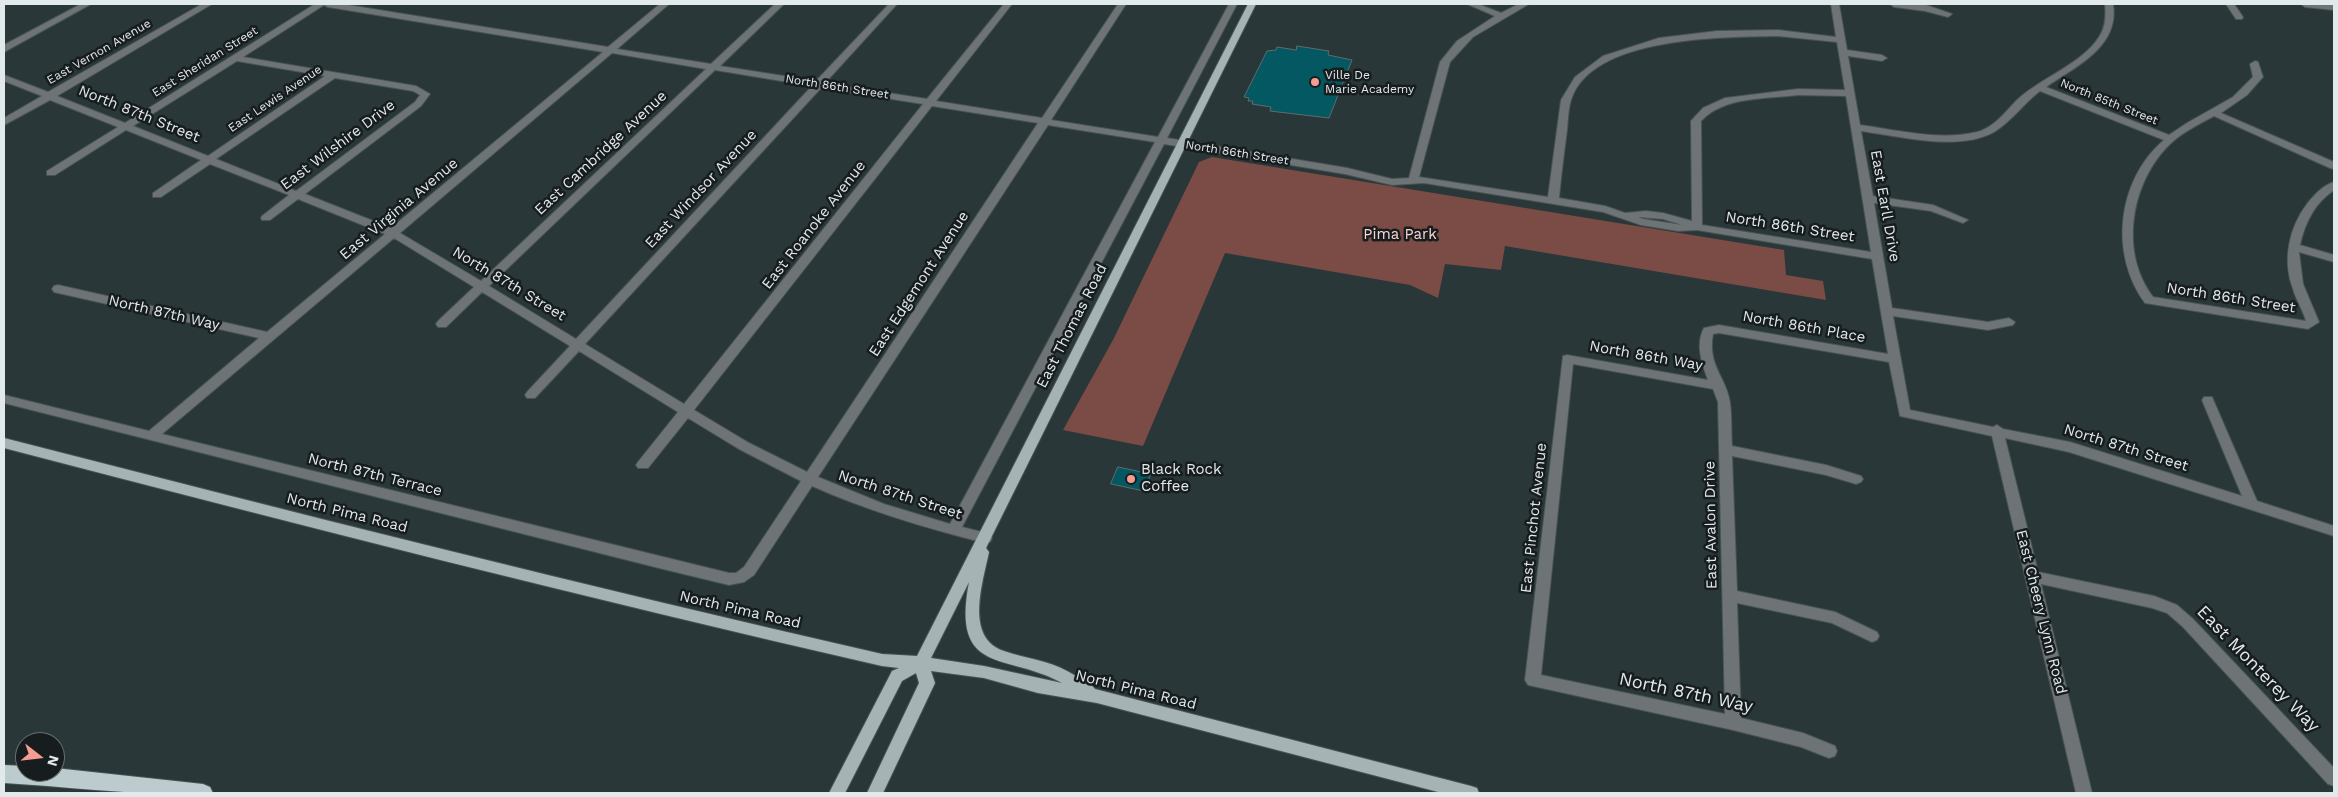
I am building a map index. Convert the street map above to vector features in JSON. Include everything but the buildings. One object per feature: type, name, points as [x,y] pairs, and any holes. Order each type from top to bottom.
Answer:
[{"type":"highway","points":[[4,774],[86,779],[203,793]]},
{"type":"main road","name":"East Thomas Road","points":[[921,663],[1252,4]]},
{"type":"main road","name":"North Pima Road","points":[[4,443],[335,528],[676,612],[882,660],[921,663],[984,672],[1038,686],[1097,696],[1276,744],[1471,793]]},
{"type":"main road","points":[[985,538],[973,602],[974,632],[991,652],[1046,668],[1097,696]]},
{"type":"main road","points":[[837,793],[897,676],[921,663],[927,683],[875,793]]},
{"type":"street","points":[[4,49],[87,4]]},
{"type":"street","name":"East Vernon Avenue","points":[[4,122],[208,4]]},
{"type":"street","name":"East Sheridan Street","points":[[51,173],[320,4]]},
{"type":"street","name":"North 86th Street","points":[[328,4],[1045,120],[1347,171],[1392,182],[1424,180],[1604,209],[1626,215],[1641,222],[1678,228],[1697,227],[1878,256]]},
{"type":"street","name":"East Virginia Avenue","points":[[151,436],[665,4]]},
{"type":"street","name":"East Cambridge Avenue","points":[[442,324],[780,4]]},
{"type":"street","name":"East Windsor Avenue","points":[[531,395],[893,4]]},
{"type":"street","name":"East Roanoke Avenue","points":[[643,465],[1008,4]]},
{"type":"street","name":"East Edgemont Avenue","points":[[739,578],[749,571],[1122,4]]},
{"type":"street","name":"East Thomas Road","points":[[954,530],[1233,4]]},
{"type":"street","points":[[1471,4],[1502,16]]},
{"type":"street","points":[[1414,181],[1445,62],[1456,46],[1470,34],[1525,4]]},
{"type":"street","name":"East Earll Drive","points":[[1835,4],[1904,413]]},
{"type":"street","points":[[1894,4],[1926,8],[1948,14]]},
{"type":"street","points":[[1856,127],[1940,138],[1978,135],[1993,129],[2039,87],[2089,52],[2101,41],[2108,29],[2109,4]]},
{"type":"street","points":[[2230,4],[2239,17]]},
{"type":"street","points":[[2305,4],[2334,7]]},
{"type":"street","points":[[1553,201],[1566,100],[1578,79],[1606,58],[1659,41],[1717,34],[1778,33],[1841,40]]},
{"type":"street","points":[[1843,52],[1882,58]]},
{"type":"street","points":[[236,58],[332,74]]},
{"type":"street","points":[[2170,139],[2234,102],[2251,89],[2258,77],[2255,64]]},
{"type":"street","name":"East Wilshire Drive","points":[[266,218],[418,104],[425,94],[416,90],[332,74]]},
{"type":"street","name":"East Lewis Avenue","points":[[157,195],[332,74]]},
{"type":"street","name":"North 87th Street","points":[[4,78],[393,233],[744,446],[809,480],[880,508],[985,538]]},
{"type":"street","name":"North 85th Street","points":[[2039,87],[2170,139]]},
{"type":"street","points":[[1697,227],[1696,121],[1706,110],[1725,100],[1798,92],[1850,93]]},
{"type":"street","points":[[2214,113],[2334,166]]},
{"type":"street","name":"North 86th Street","points":[[2170,139],[2150,161],[2139,180],[2132,196],[2128,218],[2128,257],[2136,282],[2149,300],[2308,325],[2313,322],[2294,272],[2294,247]]},
{"type":"street","points":[[2334,185],[2326,190],[2310,207],[2298,226],[2294,247],[2334,259]]},
{"type":"street","points":[[1869,198],[1933,208],[1963,220]]},
{"type":"street","name":"North 87th Way","points":[[58,289],[270,337]]},
{"type":"street","points":[[1888,310],[1988,326],[2009,322]]},
{"type":"street","name":"North 86th Place","points":[[1708,331],[1719,329],[1895,359]]},
{"type":"street","name":"East Avalon Drive","points":[[1708,331],[1706,338],[1708,368],[1719,386],[1724,402],[1733,722]]},
{"type":"street","name":"North 86th Way","points":[[1567,359],[1719,386]]},
{"type":"street","name":"East Pinchot Avenue","points":[[1533,680],[1567,359]]},
{"type":"street","name":"North 87th Terrace","points":[[4,399],[687,569],[729,579],[739,578]]},
{"type":"street","points":[[2208,400],[2251,504]]},
{"type":"street","name":"North 87th Street","points":[[1904,413],[1997,430],[2078,449],[2334,531]]},
{"type":"street","name":"East Cheery Lynn Road","points":[[1997,430],[2084,793]]},
{"type":"street","points":[[1726,450],[1826,470],[1856,479]]},
{"type":"street","name":"East Monterey Way","points":[[2032,577],[2154,602],[2172,609],[2334,778]]},
{"type":"street","points":[[1729,595],[1835,618],[1872,636]]},
{"type":"street","name":"North 87th Way","points":[[1533,680],[1733,722],[1803,740],[1829,751]]},
{"type":"green space","name":"Pima Park","points":[[1212,157],[1784,250],[1786,275],[1823,281],[1826,300],[1505,246],[1501,270],[1445,264],[1438,298],[1410,285],[1225,253],[1143,446],[1063,430],[1113,340],[1199,162]]},
{"type":"place","name":"Ville De Marie Academy","points":[[1315,82]]},
{"type":"place","name":"Black Rock Coffee","points":[[1131,479]]}]
